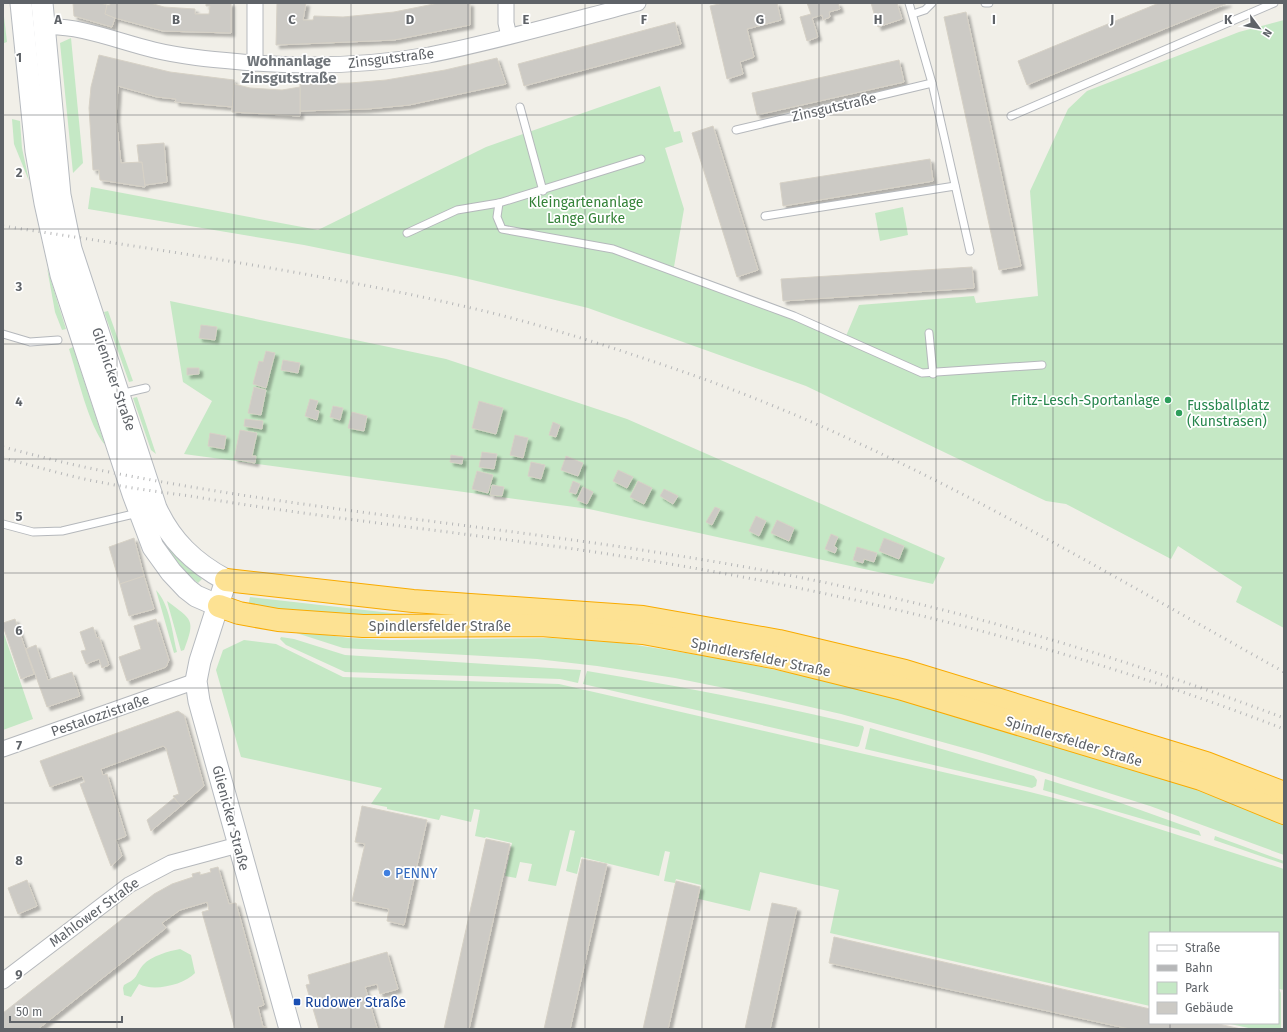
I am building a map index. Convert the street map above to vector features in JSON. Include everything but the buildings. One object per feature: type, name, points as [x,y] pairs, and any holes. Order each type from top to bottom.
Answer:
[{"type":"highway","name":"Spindlersfelder Straße","points":[[226,580],[413,601],[643,617],[779,641],[905,671],[1206,763],[1284,793]]},
{"type":"highway","name":"Spindlersfelder Straße","points":[[219,606],[239,613],[278,620],[363,626],[541,625],[643,633],[778,658],[899,688],[1186,774],[1284,813]]},
{"type":"main road","name":"Glienicker Straße","points":[[21,3],[36,151],[45,203],[61,274],[133,494],[162,521],[176,543],[196,562],[226,580],[219,606],[205,642],[196,681],[199,701],[290,1029]]},
{"type":"main road","name":"Glienicker Straße","points":[[42,3],[60,195],[71,249],[118,394],[149,510],[153,547],[171,572],[196,596],[219,606]]},
{"type":"street","points":[[255,3],[255,63]]},
{"type":"street","points":[[506,3],[506,23],[509,36]]},
{"type":"street","name":"Zinsgutstraße","points":[[45,27],[71,28],[157,51],[199,58],[255,63],[336,64],[428,55],[638,3]]},
{"type":"street","name":"Pestalozzistraße","points":[[3,749],[196,681]]},
{"type":"street","name":"Mahlower Straße","points":[[3,981],[129,885],[171,863],[238,845]]},
{"type":"lane","points":[[909,3],[932,84],[970,251]]},
{"type":"lane","points":[[913,14],[925,10],[932,3]]},
{"type":"lane","points":[[1011,116],[1274,3]]},
{"type":"lane","name":"Zinsgutstraße","points":[[736,130],[932,84]]},
{"type":"lane","points":[[520,107],[543,190]]},
{"type":"lane","points":[[407,233],[457,210],[499,203],[641,159]]},
{"type":"lane","points":[[765,216],[955,186]]},
{"type":"lane","points":[[499,203],[497,217],[502,229],[613,249],[794,316],[922,374],[1042,365]]},
{"type":"lane","points":[[930,333],[933,374]]},
{"type":"lane","points":[[3,334],[30,342],[58,340]]},
{"type":"lane","points":[[118,394],[146,388]]},
{"type":"lane","points":[[3,524],[33,532],[62,531],[149,510]]},
{"type":"green space","points":[[3,8],[7,42],[4,43]]},
{"type":"green space","name":"Kleingartenanlage Lange Gurke","points":[[1284,20],[1284,628],[1236,602],[1242,587],[1178,546],[1171,559],[1066,504],[1046,501],[806,386],[588,308],[456,276],[304,245],[88,209],[91,187],[318,230],[486,147],[660,86],[674,132],[680,131],[683,142],[665,148],[684,209],[674,267],[764,305],[846,336],[859,305],[974,296],[976,303],[1038,296],[1030,191],[1068,109],[1087,91],[1239,32]]},
{"type":"green space","points":[[71,38],[83,163],[73,173],[60,43]]},
{"type":"green space","points":[[12,119],[20,121],[22,148],[29,181],[14,144]]},
{"type":"green space","points":[[903,207],[908,235],[880,241],[875,213]]},
{"type":"green space","points":[[47,268],[66,329],[62,330],[55,312]]},
{"type":"green space","points":[[170,301],[446,359],[627,419],[945,558],[933,584],[589,509],[184,454],[212,401],[183,382]]},
{"type":"green space","points":[[108,311],[133,381],[129,382],[104,312]]},
{"type":"green space","points":[[73,347],[105,445],[99,437],[84,400],[69,349]]},
{"type":"green space","points":[[137,397],[156,454],[151,450],[133,398]]},
{"type":"green space","points":[[155,522],[182,560],[202,579],[198,583],[178,564],[167,549]]},
{"type":"green space","points":[[156,590],[161,596],[170,619],[177,652],[174,653]]},
{"type":"green space","points":[[250,597],[391,613],[452,617],[394,619],[248,607]]},
{"type":"green space","points":[[167,601],[182,612],[189,621],[190,632],[188,640],[184,650],[181,651]]},
{"type":"green space","points":[[284,629],[349,638],[391,640],[551,638],[624,643],[711,657],[871,689],[1185,784],[1284,820],[1284,855],[1150,806],[982,753],[841,714],[744,692],[675,678],[597,666],[537,659],[343,648]]},
{"type":"green space","points":[[3,631],[33,719],[3,730]]},
{"type":"green space","points":[[281,637],[294,639],[345,655],[581,670],[578,683],[560,679],[345,672],[286,645],[280,639]]},
{"type":"green space","points":[[244,640],[276,644],[343,677],[559,684],[1030,792],[1097,809],[1284,869],[1284,990],[1279,989],[1279,932],[1149,932],[1149,1006],[830,933],[839,890],[760,872],[750,911],[699,899],[701,885],[676,879],[675,883],[664,881],[670,852],[665,851],[659,876],[581,857],[577,874],[566,871],[575,831],[570,830],[556,886],[528,881],[532,864],[520,862],[516,878],[505,876],[512,843],[475,836],[480,810],[474,809],[471,822],[441,815],[439,820],[387,809],[387,807],[371,804],[382,788],[241,757],[216,670],[223,650]]},
{"type":"green space","points":[[587,671],[691,689],[760,703],[863,726],[864,728],[859,746],[857,747],[583,684]]},
{"type":"green space","points":[[870,728],[1034,776],[1037,780],[1036,786],[1032,788],[865,749]]},
{"type":"green space","points":[[1045,779],[1118,802],[1199,831],[1201,836],[1043,790]]},
{"type":"green space","points":[[1215,836],[1284,861],[1284,864],[1214,840]]},
{"type":"green space","points":[[180,949],[191,955],[195,973],[184,981],[168,986],[152,987],[139,984],[131,997],[124,995],[124,985],[135,978],[146,962],[160,954]]},
{"type":"green space","points":[[1279,989],[1281,993],[1281,1029],[1253,1029],[1230,1024],[1279,1024]]},
{"type":"railway","points":[[3,226],[304,274],[424,297],[539,326],[593,342],[701,378],[852,440],[926,476],[1070,552],[1284,672]]},
{"type":"railway","points":[[3,447],[87,468],[172,484],[245,496],[539,535],[686,557],[838,585],[989,622],[1064,643],[1211,691],[1284,718]]},
{"type":"railway","points":[[3,458],[75,477],[133,488],[294,512],[608,554],[780,584],[951,623],[1035,646],[1119,671],[1284,729]]},
{"type":"place","name":"Fritz-Lesch-Sportanlage","points":[[1168,400]]},
{"type":"place","name":"Fussballplatz (Kunstrasen)","points":[[1179,413]]},
{"type":"place","name":"PENNY","points":[[387,873]]},
{"type":"place","name":"Rudower Straße","points":[[297,1002]]},
{"type":"district","name":"Wohnanlage Zinsgutstraße","points":[[289,70]]}]
